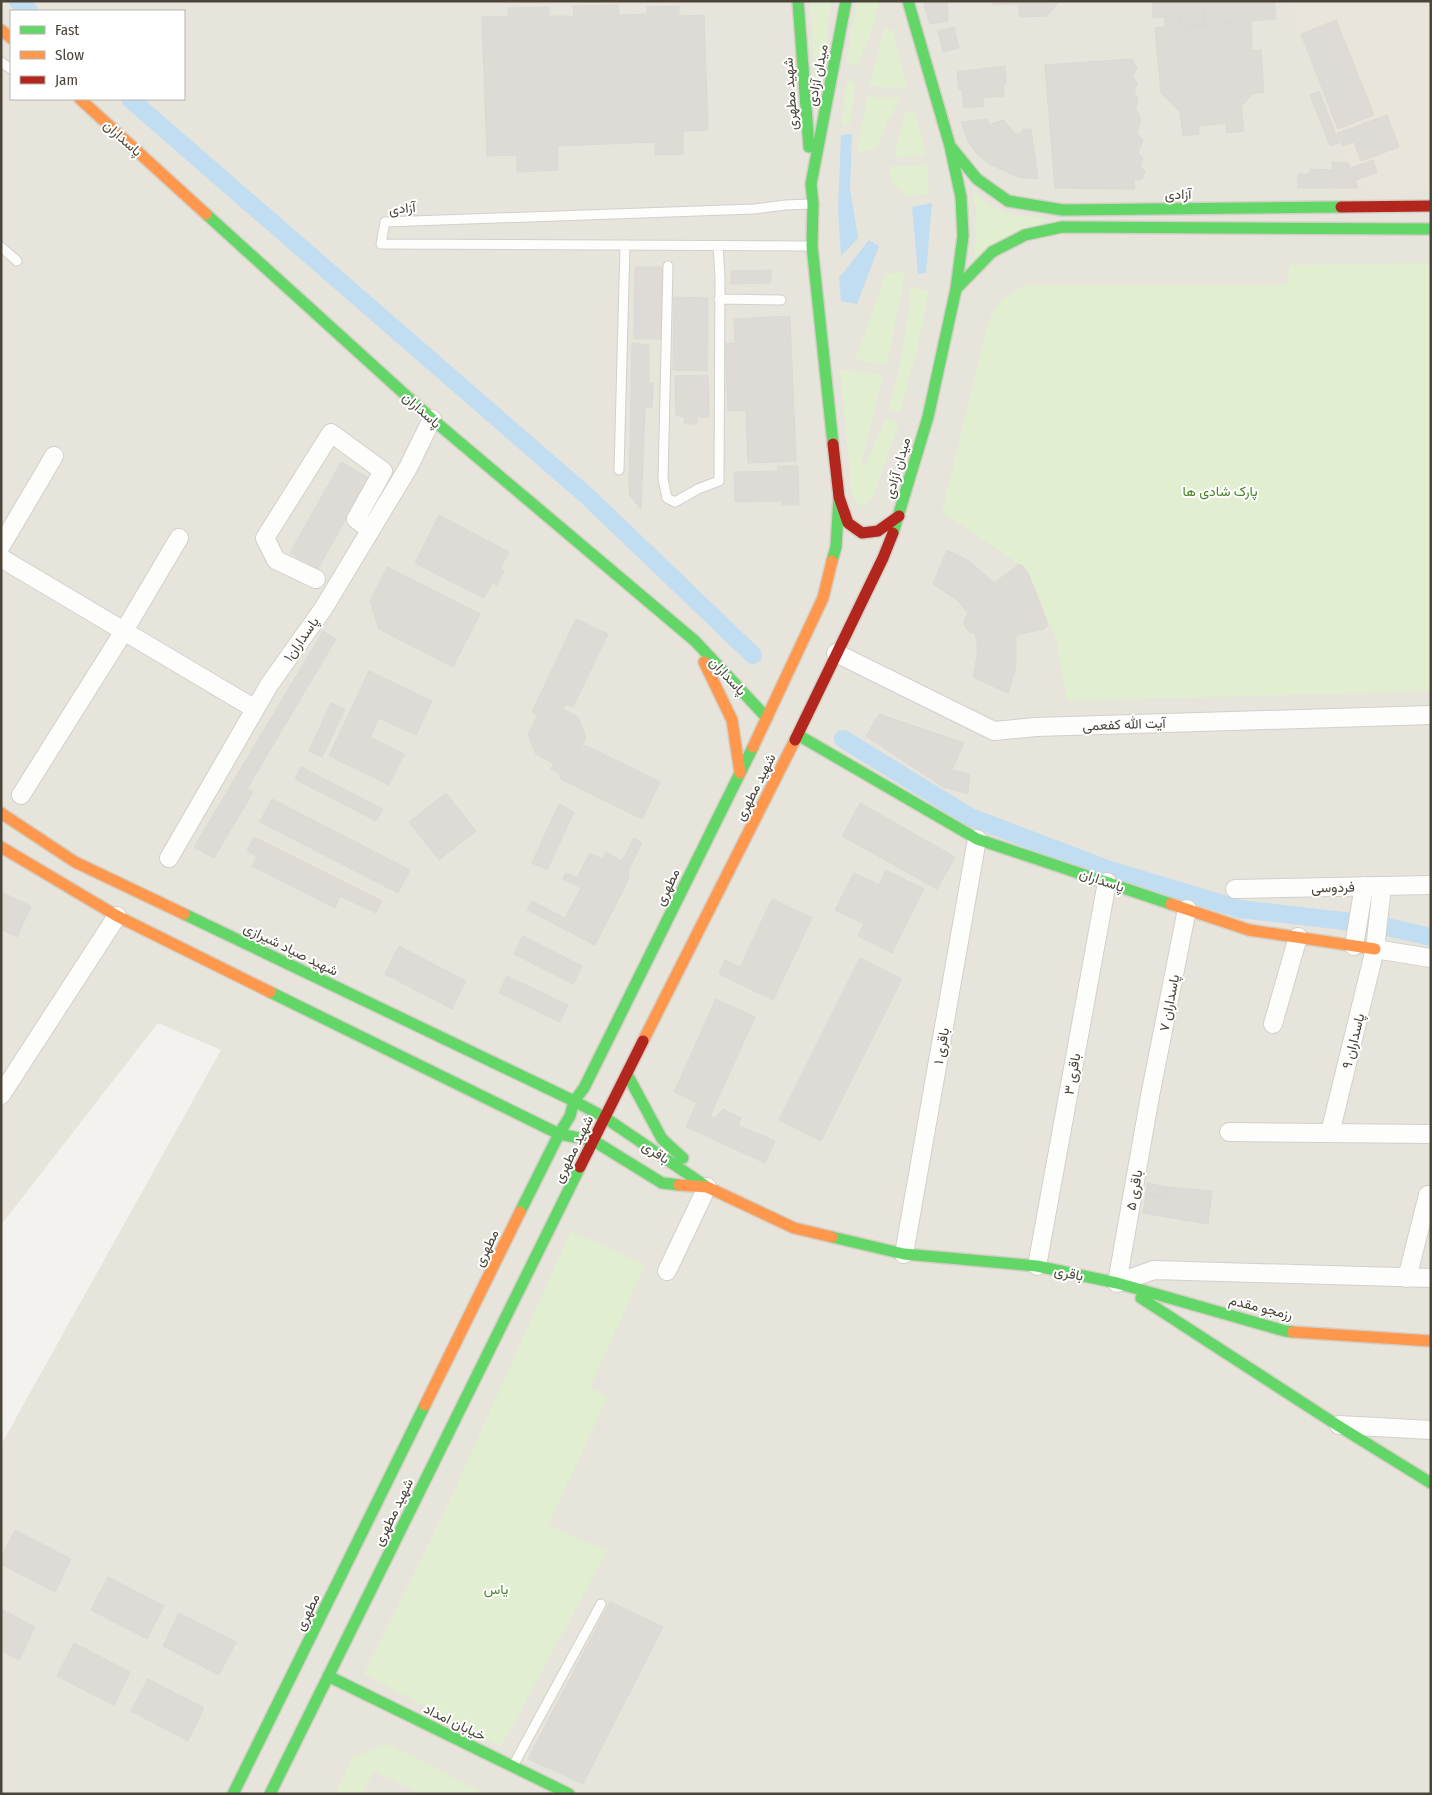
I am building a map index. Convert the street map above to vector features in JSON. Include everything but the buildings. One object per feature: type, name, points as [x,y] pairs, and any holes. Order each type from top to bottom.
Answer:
[{"type":"main road","name":"شهید مطهری","points":[[798,1],[811,184]]},
{"type":"main road","name":"میدان آزادی","points":[[846,1],[811,184],[813,204],[812,246],[839,497],[848,523],[862,533],[878,531],[899,516],[928,417],[956,289],[963,236],[961,197],[950,146],[908,1]]},
{"type":"main road","name":"پاسداران","points":[[81,100],[432,419],[695,641],[771,720]]},
{"type":"main road","name":"آزادی","points":[[950,146],[977,179],[1008,201],[1063,210],[1431,206]]},
{"type":"main road","points":[[956,289],[992,252],[1025,235],[1062,227],[1431,229]]},
{"type":"main road","points":[[771,720],[823,598],[836,547],[839,497]]},
{"type":"main road","name":"شهید مطهری","points":[[270,1794],[329,1668],[594,1141],[794,733],[883,558],[899,516]]},
{"type":"main road","points":[[695,641],[732,720],[740,773]]},
{"type":"main road","name":"مطهری","points":[[233,1794],[307,1655],[570,1116],[574,1101],[584,1088],[740,773],[771,720]]},
{"type":"main road","name":"پاسداران","points":[[794,733],[978,838],[1249,930],[1375,949]]},
{"type":"main road","name":"شهید صیاد شیرازی","points":[[1,813],[75,862],[574,1101],[604,1118]]},
{"type":"main road","points":[[1,848],[117,916],[560,1134],[594,1141],[662,1183],[712,1189]]},
{"type":"main road","points":[[627,1074],[662,1139],[712,1189]]},
{"type":"main road","name":"باقری","points":[[604,1118],[712,1189],[794,1228],[904,1254],[1037,1266],[1118,1283]]},
{"type":"main road","points":[[1118,1283],[1337,1425],[1431,1482]]},
{"type":"main road","name":"رزمجو مقدم","points":[[1118,1283],[1285,1331],[1431,1342]]},
{"type":"main road","name":"خیابان امداد","points":[[329,1668],[569,1794]]},
{"type":"street","name":"پاسداران۱","points":[[169,858],[269,685],[323,609],[417,453],[432,419]]},
{"type":"street","points":[[316,579],[276,560],[265,538],[331,433],[383,471],[356,519],[370,530]]},
{"type":"street","points":[[1,546],[54,456]]},
{"type":"street","points":[[21,795],[124,631],[179,538]]},
{"type":"street","points":[[1,558],[255,709]]},
{"type":"street","name":"آیت الله کفعمی","points":[[836,653],[994,731],[1036,727],[1431,716]]},
{"type":"street","name":"باقری ۱","points":[[904,1254],[978,838]]},
{"type":"street","name":"باقری ۳","points":[[1037,1266],[1107,882]]},
{"type":"street","name":"فردوسی","points":[[1235,889],[1431,885]]},
{"type":"street","name":"پاسداران ۹","points":[[1330,1133],[1375,949],[1382,886]]},
{"type":"street","points":[[1354,945],[1364,887]]},
{"type":"street","name":"پاسداران ۷","points":[[1150,1096],[1187,909]]},
{"type":"street","points":[[1,1095],[117,916]]},
{"type":"street","points":[[1273,1024],[1298,937]]},
{"type":"street","name":"پاسداران","points":[[1375,949],[1431,958]]},
{"type":"street","name":"باقری ۵","points":[[1118,1283],[1150,1096]]},
{"type":"street","points":[[1229,1132],[1431,1134]]},
{"type":"street","points":[[667,1271],[712,1189]]},
{"type":"street","points":[[1407,1278],[1428,1196]]},
{"type":"street","points":[[1118,1283],[1154,1270],[1431,1278]]},
{"type":"street","points":[[1337,1425],[1431,1430]]},
{"type":"lane","name":"آزادی","points":[[812,246],[381,244],[385,222],[754,209],[785,204],[813,204]]},
{"type":"lane","points":[[619,470],[625,245]]},
{"type":"lane","points":[[668,266],[663,479],[667,498],[675,502],[698,489],[719,482],[720,299],[718,246]]},
{"type":"lane","points":[[1,247],[17,261]]},
{"type":"lane","points":[[720,299],[781,300]]},
{"type":"lane","points":[[513,1766],[601,1604]]},
{"type":"shaded area","points":[[1,1],[1431,1],[1431,1794],[1,1794],[1,1445],[221,1050],[158,1023],[1,1225]]},
{"type":"shaded area","points":[[1289,1],[1431,1],[1431,190],[1358,188]]},
{"type":"green space","points":[[810,1],[831,1],[817,116]]},
{"type":"green space","points":[[857,1],[880,1],[859,63],[851,66],[846,63]]},
{"type":"green space","points":[[885,28],[893,31],[907,89],[869,86]]},
{"type":"green space","points":[[848,81],[853,81],[855,84],[850,124],[842,126],[845,87]]},
{"type":"green space","points":[[867,97],[901,97],[886,125],[877,148],[857,152]]},
{"type":"green space","points":[[906,111],[915,112],[926,155],[894,158]]},
{"type":"green space","points":[[927,165],[929,194],[906,197],[901,190],[893,185],[889,171],[892,166]]},
{"type":"green space","points":[[972,189],[987,204],[1010,214],[1049,219],[974,260],[976,209]]},
{"type":"green space","name":"پارک شادی ها","points":[[1431,263],[1431,691],[1067,701],[1057,642],[1028,570],[942,512],[989,320],[1000,302],[1028,285],[1288,285],[1289,265]]},
{"type":"green space","points":[[905,272],[887,365],[855,360],[886,274]]},
{"type":"green space","points":[[910,286],[928,291],[920,337],[900,412],[889,409],[900,364],[910,303]]},
{"type":"green space","points":[[840,370],[883,374],[862,462],[866,464],[886,418],[899,423],[872,499],[867,504],[861,506],[856,503],[852,494]]},
{"type":"green space","name":"یاس","points":[[571,1231],[645,1265],[590,1387],[607,1398],[548,1525],[607,1551],[501,1747],[364,1674],[445,1511]]},
{"type":"green space","points":[[387,1744],[486,1794],[421,1794],[374,1771],[362,1794],[335,1794],[353,1757]]},
{"type":"water","points":[[852,134],[850,189],[858,238],[841,256],[838,210],[841,135]]},
{"type":"water","points":[[932,203],[926,273],[918,274],[912,207]]},
{"type":"water","points":[[869,240],[879,246],[857,304],[841,301],[839,278]]},
{"type":"waterway","points":[[18,1],[28,10]]},
{"type":"waterway","points":[[131,100],[587,496],[753,655]]},
{"type":"waterway","points":[[843,739],[970,817],[1107,869],[1240,909],[1370,924]]},
{"type":"waterway","points":[[1387,927],[1431,937]]},
{"type":"traffic: fast","points":[[798,1],[809,147]]},
{"type":"traffic: fast","points":[[833,444],[812,246],[813,204],[811,184],[846,1]]},
{"type":"traffic: fast","points":[[893,533],[928,417],[956,289],[963,236],[961,197],[950,146],[908,1]]},
{"type":"traffic: fast","points":[[950,146],[977,179],[1008,201],[1063,210],[1341,207]]},
{"type":"traffic: fast","points":[[206,214],[432,419],[695,641],[767,718]]},
{"type":"traffic: fast","points":[[956,289],[992,252],[1025,235],[1062,227],[1431,229]]},
{"type":"traffic: fast","points":[[832,561],[836,547],[839,497]]},
{"type":"traffic: fast","points":[[798,735],[977,839],[1171,904]]},
{"type":"traffic: fast","points":[[520,1212],[570,1116],[574,1101],[584,1088],[753,747]]},
{"type":"traffic: fast","points":[[184,914],[574,1101],[604,1117],[707,1187]]},
{"type":"traffic: fast","points":[[270,992],[559,1134],[594,1141],[662,1183],[679,1185]]},
{"type":"traffic: fast","points":[[627,1074],[662,1139],[683,1158]]},
{"type":"traffic: fast","points":[[270,1794],[580,1167]]},
{"type":"traffic: fast","points":[[832,1237],[904,1254],[1037,1266],[1117,1283],[1293,1332]]},
{"type":"traffic: fast","points":[[1141,1298],[1337,1425],[1431,1483]]},
{"type":"traffic: fast","points":[[233,1794],[425,1405]]},
{"type":"traffic: fast","points":[[328,1676],[569,1794]]},
{"type":"traffic: slow","points":[[1,30],[10,37]]},
{"type":"traffic: slow","points":[[81,100],[206,214]]},
{"type":"traffic: slow","points":[[753,747],[823,598],[832,561]]},
{"type":"traffic: slow","points":[[704,662],[732,720],[740,773]]},
{"type":"traffic: slow","points":[[643,1041],[795,740]]},
{"type":"traffic: slow","points":[[1,813],[75,862],[184,914]]},
{"type":"traffic: slow","points":[[1,847],[117,916],[270,992]]},
{"type":"traffic: slow","points":[[1171,904],[1249,930],[1375,949]]},
{"type":"traffic: slow","points":[[679,1185],[707,1187],[794,1228],[832,1237]]},
{"type":"traffic: slow","points":[[425,1405],[520,1212]]},
{"type":"traffic: slow","points":[[1293,1332],[1431,1341]]},
{"type":"traffic: jam","points":[[1341,207],[1431,206]]},
{"type":"traffic: jam","points":[[833,444],[839,497],[848,523],[862,533],[878,531],[899,516]]},
{"type":"traffic: jam","points":[[795,740],[883,558],[893,533]]},
{"type":"traffic: jam","points":[[580,1167],[643,1041]]}]
